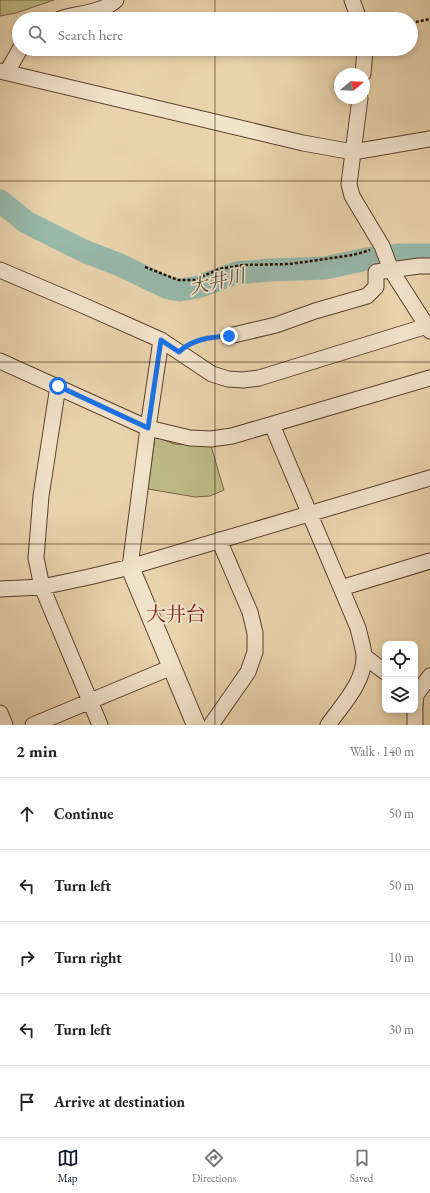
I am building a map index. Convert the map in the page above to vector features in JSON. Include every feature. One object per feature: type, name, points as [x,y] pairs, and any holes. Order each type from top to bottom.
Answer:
[{"type":"street","points":[[88,12],[111,5],[116,0]]},
{"type":"street","points":[[352,0],[356,12]]},
{"type":"street","points":[[15,56],[4,71],[303,143],[353,152],[430,139]]},
{"type":"street","points":[[364,68],[365,56]]},
{"type":"street","points":[[0,270],[161,340],[212,374],[228,379],[242,380],[259,378],[429,329],[391,270],[382,246],[352,196],[349,184],[359,104]]},
{"type":"street","points":[[229,336],[276,326],[315,311],[367,296],[376,287],[376,272],[419,266],[430,266]]},
{"type":"street","points":[[161,340],[130,566],[196,725]]},
{"type":"street","points":[[0,361],[148,428],[190,438],[211,439],[232,436],[272,425],[430,378]]},
{"type":"street","points":[[58,386],[41,496],[36,558],[42,587],[100,725]]},
{"type":"street","points":[[272,425],[358,628],[364,656],[362,670],[357,684],[328,725]]},
{"type":"street","points":[[0,589],[42,587],[89,577],[430,478]]},
{"type":"street","points":[[211,725],[248,672],[255,652],[256,633],[250,612],[219,540]]},
{"type":"street","points":[[341,588],[430,561]]},
{"type":"street","points":[[364,656],[382,670]]},
{"type":"street","points":[[33,725],[172,667]]},
{"type":"street","points":[[418,695],[430,676]]},
{"type":"street","points":[[0,713],[5,725]]},
{"type":"street","points":[[414,725],[415,713]]},
{"type":"path","points":[[418,22],[430,19]]},
{"type":"path","points":[[145,267],[178,280],[194,280],[219,269],[243,265],[290,264],[353,255],[382,246]]},
{"type":"path","points":[[179,352],[185,346],[209,338],[229,336]]},
{"type":"shaded area","points":[[0,0],[54,0],[19,12],[12,12],[12,14],[0,16]]},
{"type":"shaded area","points":[[155,436],[174,444],[211,446],[224,490],[210,496],[195,497],[148,489]]},
{"type":"waterway","name":"大井川","points":[[0,201],[26,222],[84,251],[120,265],[168,288],[180,290],[198,287],[236,273],[325,268],[367,259],[399,255],[430,255]]},
{"type":"district","name":"大井台","points":[[176,614]]},
{"type":"route","points":[[58,386],[148,428],[161,340],[179,352],[185,346],[209,338],[229,336]]}]
